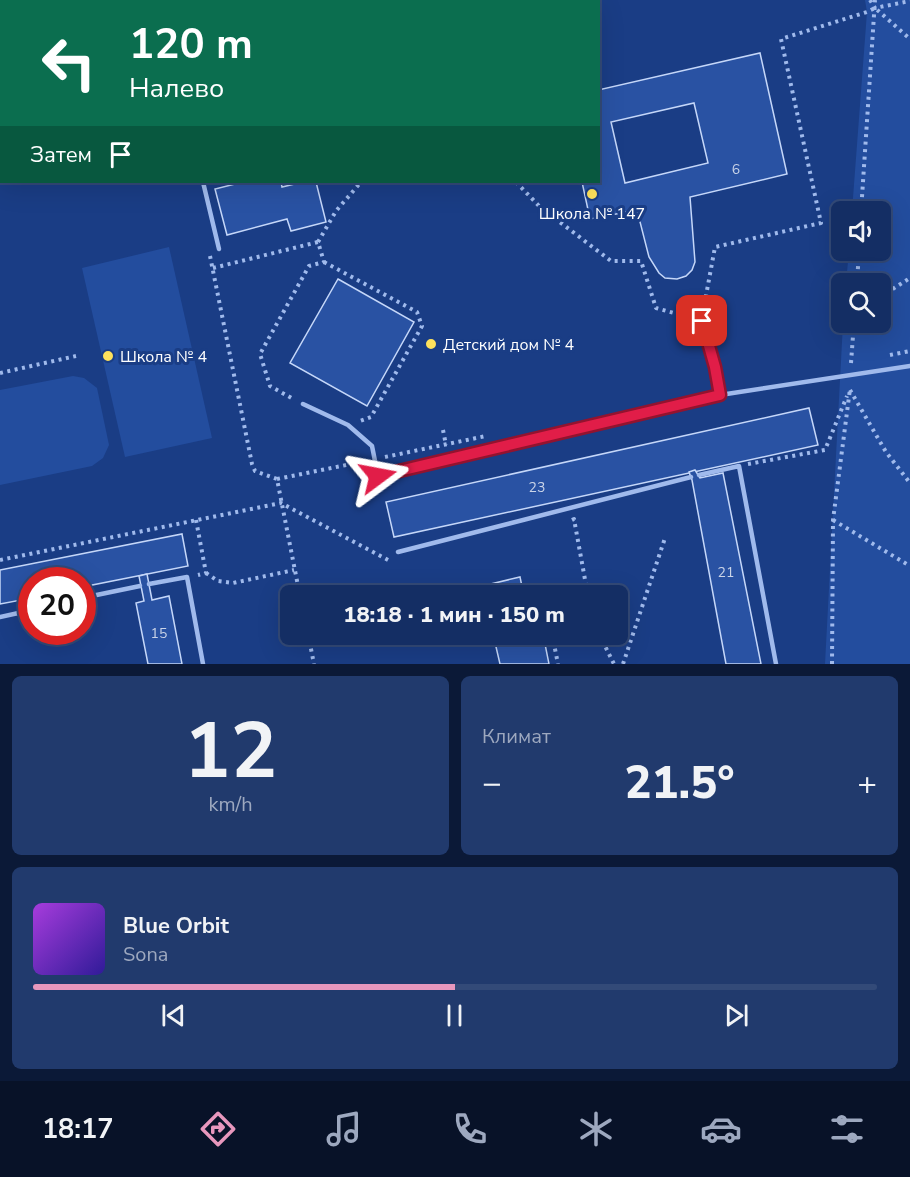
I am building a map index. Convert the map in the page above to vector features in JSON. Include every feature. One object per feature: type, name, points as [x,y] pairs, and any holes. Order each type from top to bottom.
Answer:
[{"type":"lane","points":[[203,183],[219,249]]},
{"type":"lane","points":[[702,321],[720,395]]},
{"type":"lane","points":[[303,404],[348,425],[372,446],[378,476],[720,395],[910,366]]},
{"type":"lane","points":[[699,475],[739,466],[776,664]]},
{"type":"lane","points":[[398,552],[691,477]]},
{"type":"lane","points":[[149,584],[187,577],[203,664]]},
{"type":"lane","points":[[96,595],[140,586]]},
{"type":"lane","points":[[0,617],[18,613]]},
{"type":"path","points":[[870,0],[875,8],[910,39]]},
{"type":"path","points":[[862,201],[875,0]]},
{"type":"path","points":[[517,183],[540,207],[611,261],[641,261],[656,308],[702,321],[715,247],[821,223],[781,39],[875,8],[910,1]]},
{"type":"path","points":[[213,268],[318,242],[336,211],[360,183]]},
{"type":"path","points":[[318,242],[324,262]]},
{"type":"path","points":[[208,247],[255,471],[277,479],[374,459]]},
{"type":"path","points":[[303,404],[270,386],[260,354],[309,266],[324,262],[417,312],[422,326],[372,417],[348,425]]},
{"type":"path","points":[[891,290],[910,278]]},
{"type":"path","points":[[852,363],[853,333]]},
{"type":"path","points":[[0,373],[75,356]]},
{"type":"path","points":[[739,466],[825,450],[850,389]]},
{"type":"path","points":[[850,389],[886,452],[910,483]]},
{"type":"path","points":[[832,664],[833,520],[850,389]]},
{"type":"path","points":[[443,430],[446,445]]},
{"type":"path","points":[[277,479],[297,585]]},
{"type":"path","points":[[0,560],[281,503]]},
{"type":"path","points":[[196,520],[206,573]]},
{"type":"path","points":[[833,520],[910,566]]},
{"type":"path","points":[[623,664],[665,538]]},
{"type":"path","points":[[187,577],[206,573],[218,581],[233,583],[294,570]]},
{"type":"path","points":[[310,645],[314,664]]},
{"type":"path","points":[[554,645],[558,664]]},
{"type":"path","points":[[604,645],[614,664]]},
{"type":"shaded area","points":[[865,0],[910,0],[910,664],[825,664],[842,333],[891,333],[891,273],[847,273],[848,261],[891,261],[891,201],[853,201],[867,12]]},
{"type":"shaded area","points":[[169,247],[212,438],[125,457],[82,268]]},
{"type":"shaded area","points":[[73,376],[84,378],[97,388],[109,445],[103,458],[92,466],[0,485],[0,390]]},
{"type":"building","points":[[760,53],[787,174],[690,197],[695,262],[692,270],[686,276],[677,279],[665,278],[659,273],[649,257],[637,210],[590,219],[582,183],[600,183],[600,90]],"holes":[[[694,103],[708,163],[625,183],[611,122]]]},
{"type":"building","points":[[239,183],[281,183],[282,187],[299,183],[316,183],[326,222],[291,231],[287,219],[227,235],[215,189]]},
{"type":"building","points":[[338,279],[414,322],[367,406],[290,363]]},
{"type":"building","points":[[809,408],[818,445],[394,537],[386,502]]},
{"type":"building","points":[[695,470],[700,478],[723,473],[761,664],[726,664],[689,472]]},
{"type":"building","points":[[182,534],[188,566],[96,584],[96,567],[18,567],[18,601],[0,604],[0,570]]},
{"type":"building","points":[[147,574],[152,600],[169,596],[182,664],[148,664],[136,603],[144,601],[139,576]]},
{"type":"building","points":[[520,577],[522,585],[486,585]]},
{"type":"building","points":[[496,645],[545,645],[549,664],[500,664]]},
{"type":"place","name":"Школа № 147","points":[[592,194]]},
{"type":"place","name":"Детский дом № 4","points":[[431,344]]},
{"type":"place","name":"Школа № 4","points":[[108,356]]},
{"type":"route","points":[[378,476],[720,395],[702,321]]}]
